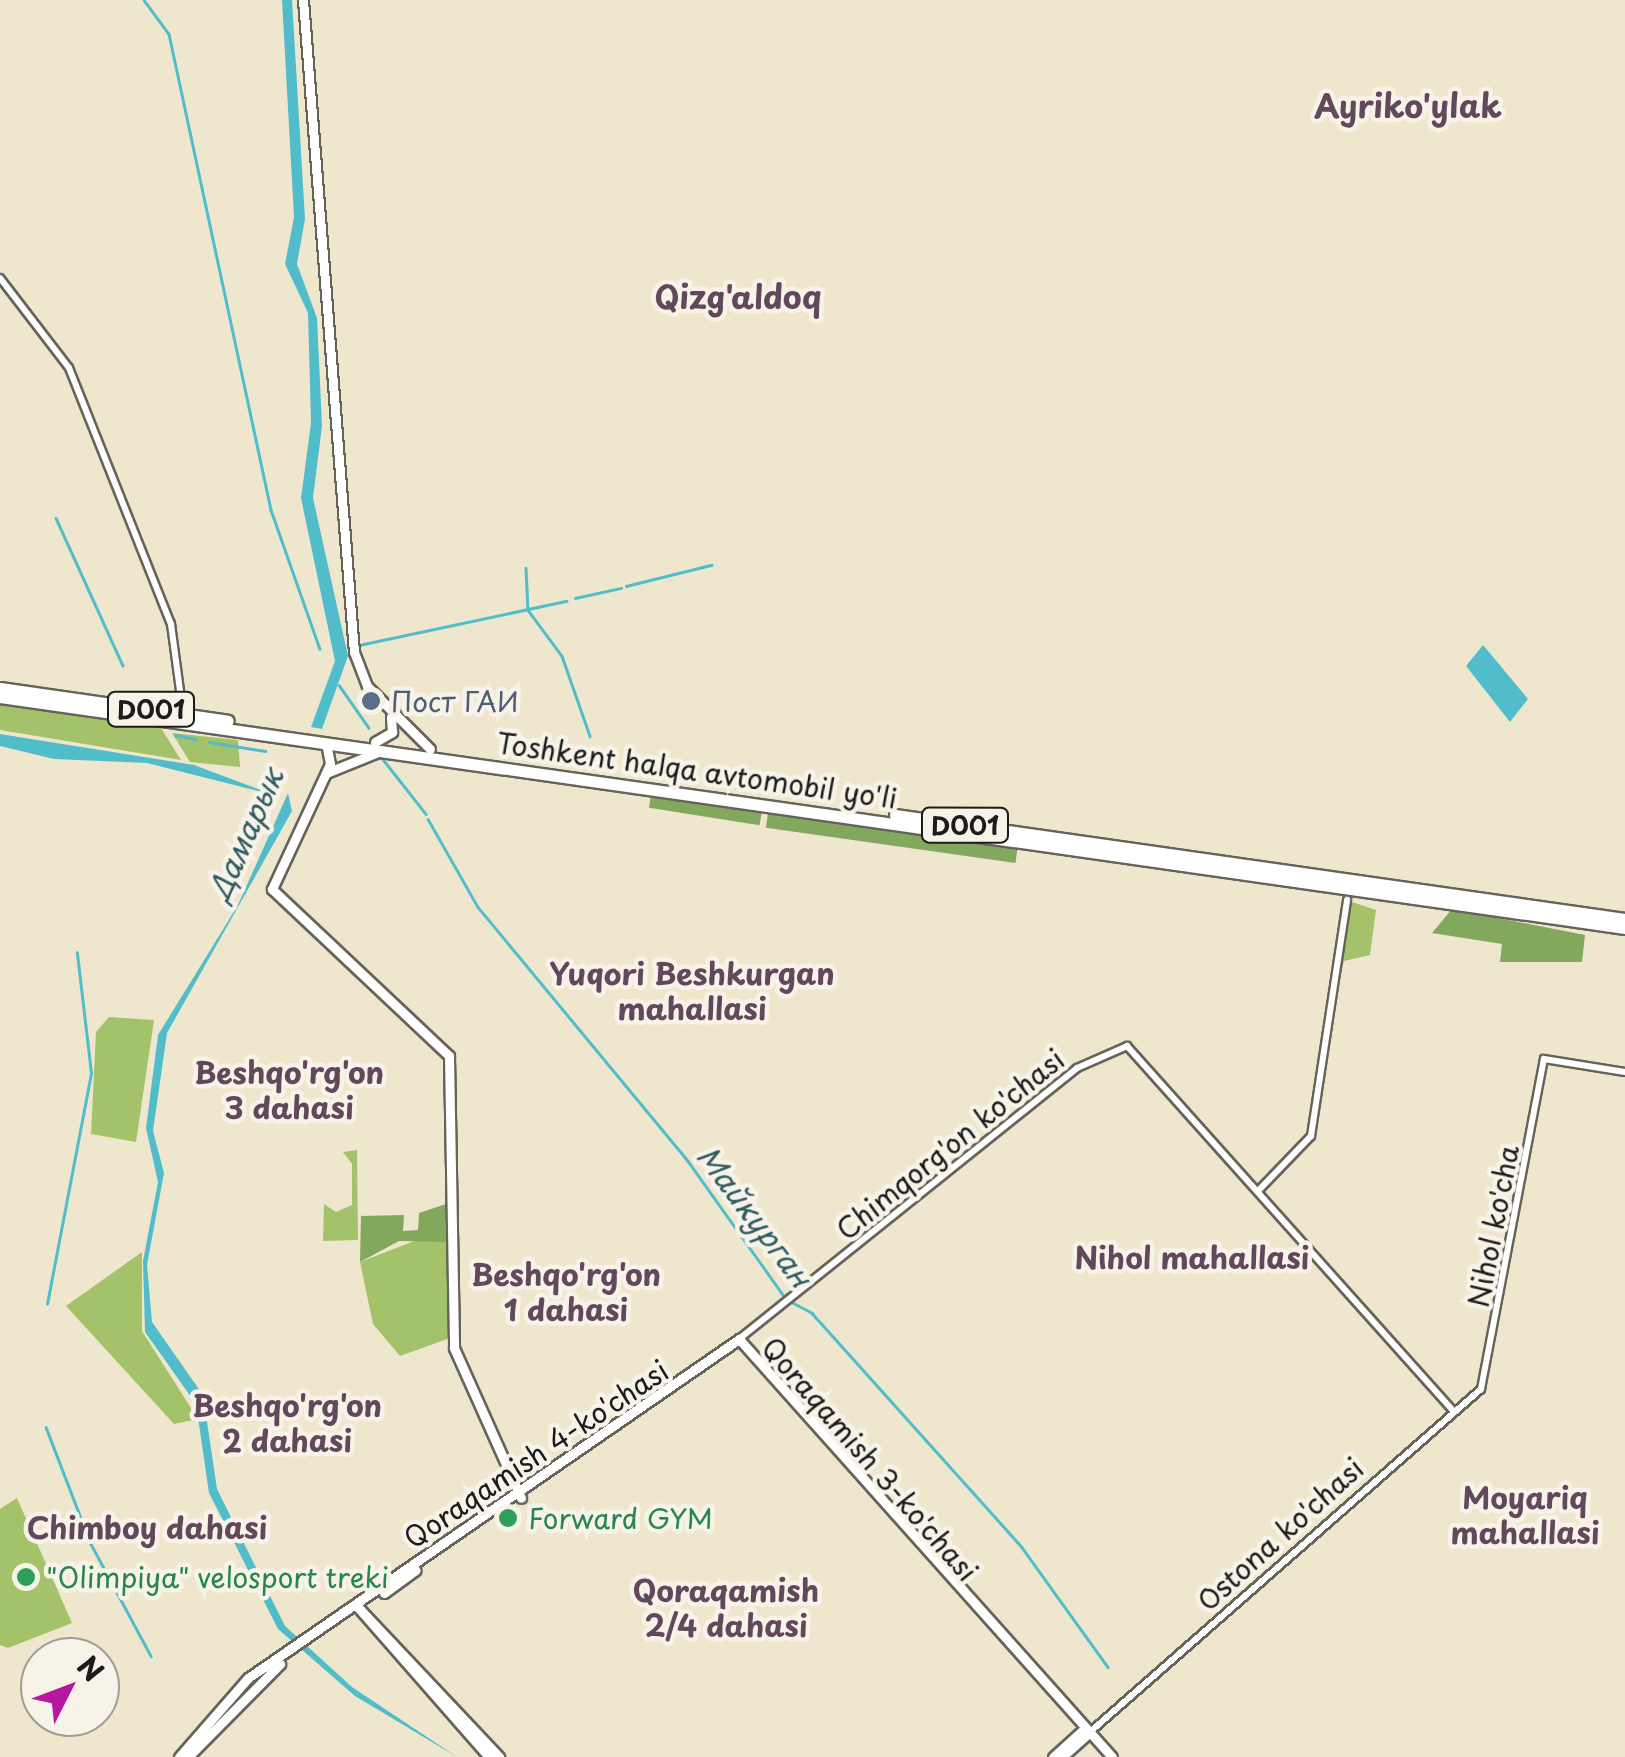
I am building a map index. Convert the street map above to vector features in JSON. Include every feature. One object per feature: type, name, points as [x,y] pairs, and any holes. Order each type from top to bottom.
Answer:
[{"type":"highway","name":"Toshkent halqa avtomobil yo'li","points":[[0,688],[84,704],[375,742],[466,758]]},
{"type":"highway","name":"Toshkent halqa avtomobil yo'li","points":[[0,697],[168,712],[183,718],[201,716],[301,735]]},
{"type":"highway","name":"Toshkent halqa avtomobil yo'li","points":[[325,738],[1601,920]]},
{"type":"highway","name":"Toshkent halqa avtomobil yo'li","points":[[1257,871],[1338,887],[1546,912]]},
{"type":"highway","points":[[1338,887],[1347,900],[1360,890]]},
{"type":"highway","points":[[1601,920],[1625,917]]},
{"type":"highway","points":[[1601,920],[1625,932]]},
{"type":"main road","points":[[303,0],[354,652],[390,714],[430,750]]},
{"type":"main road","points":[[375,742],[392,732],[390,714]]},
{"type":"main road","points":[[325,738],[332,755],[271,887],[448,1056],[454,1348],[519,1495]]},
{"type":"main road","points":[[324,774],[388,750]]},
{"type":"main road","name":"Qoraqamish 4-ko'chasi","points":[[290,1653],[740,1342]]},
{"type":"main road","name":"Qoraqamish 3-ko'chasi","points":[[740,1342],[1109,1757]]},
{"type":"main road","points":[[506,1464],[522,1483],[550,1473]]},
{"type":"main road","points":[[359,1607],[489,1757]]},
{"type":"main road","points":[[359,1607],[498,1757]]},
{"type":"main road","points":[[179,1757],[235,1690],[290,1653]]},
{"type":"main road","points":[[188,1757],[290,1653]]},
{"type":"main road","points":[[1053,1757],[1086,1733]]},
{"type":"main road","points":[[1062,1757],[1086,1733]]},
{"type":"street","points":[[0,278],[69,368],[163,600],[184,694],[183,718]]},
{"type":"street","points":[[168,712],[184,694]]},
{"type":"street","points":[[184,694],[201,716]]},
{"type":"street","points":[[1347,900],[1312,1136],[1258,1191],[1453,1410]]},
{"type":"street","name":"Chimqorg'on ko'chasi","points":[[740,1342],[1077,1068],[1128,1046],[1258,1191]]},
{"type":"street","name":"Nihol ko'cha","points":[[1471,1391],[1482,1388],[1520,1223],[1544,1060],[1625,1072]]},
{"type":"street","name":"Ostona ko'chasi","points":[[1086,1733],[1137,1692],[1471,1391]]},
{"type":"green space","points":[[0,702],[161,728],[181,760],[0,730]]},
{"type":"green space","points":[[172,733],[238,740],[240,767],[190,762]]},
{"type":"green space","points":[[651,795],[762,813],[760,825],[649,808]]},
{"type":"green space","points":[[768,813],[1018,848],[1015,863],[766,828]]},
{"type":"green space","points":[[1352,902],[1376,910],[1370,955],[1344,961],[1334,999]]},
{"type":"green space","points":[[1452,909],[1585,935],[1582,962],[1500,962],[1502,944],[1432,933]]},
{"type":"green space","points":[[109,1017],[154,1020],[136,1142],[91,1134],[96,1032]]},
{"type":"green space","points":[[357,1150],[358,1240],[323,1241],[324,1204],[336,1212],[352,1205],[352,1164],[343,1152]]},
{"type":"green space","points":[[446,1204],[447,1242],[399,1241],[360,1262],[361,1216],[404,1215],[403,1231],[418,1230],[419,1213]]},
{"type":"green space","points":[[422,1238],[450,1243],[450,1338],[400,1356],[373,1324],[360,1262]]},
{"type":"green space","points":[[142,1252],[142,1331],[198,1419],[174,1424],[66,1306]]},
{"type":"green space","name":"\"Olimpiya\" velosport treki","points":[[17,1498],[72,1623],[36,1637],[20,1637],[20,1643],[8,1648],[0,1645],[0,1509]]},
{"type":"water","points":[[282,0],[292,0],[305,219],[297,264],[317,318],[322,426],[313,498],[348,656],[322,729],[311,727],[335,661],[301,498],[311,423],[308,313],[285,264],[294,217]]},
{"type":"water","points":[[1483,645],[1528,699],[1510,722],[1466,666]]},
{"type":"water","points":[[0,734],[194,765],[274,795],[147,763],[54,759],[0,746]]},
{"type":"water","points":[[288,793],[292,811],[167,1033],[153,1131],[164,1173],[147,1265],[152,1322],[203,1395],[217,1489],[285,1626],[352,1687],[457,1757],[355,1696],[278,1629],[209,1493],[196,1404],[145,1332],[143,1261],[158,1182],[146,1128],[158,1035],[238,905]]},
{"type":"waterway","points":[[144,0],[169,34],[271,510],[320,649]]},
{"type":"waterway","points":[[56,518],[123,666]]},
{"type":"waterway","points":[[626,586],[711,565]]},
{"type":"waterway","points":[[526,568],[528,610],[562,656],[590,736]]},
{"type":"waterway","points":[[575,598],[621,588]]},
{"type":"waterway","points":[[359,645],[566,601]]},
{"type":"waterway","name":"Майкурган","points":[[339,685],[369,728]]},
{"type":"waterway","points":[[175,735],[196,739]]},
{"type":"waterway","name":"Дамарык","points":[[209,742],[265,751]]},
{"type":"waterway","name":"Майкурган","points":[[382,758],[426,814]]},
{"type":"waterway","name":"Майкурган","points":[[428,819],[478,907],[688,1161],[786,1299],[812,1313],[1021,1546],[1108,1667]]},
{"type":"waterway","points":[[47,1304],[91,1073],[77,953]]},
{"type":"waterway","points":[[46,1427],[91,1544],[151,1656]]},
{"type":"place","name":"Пост ГАИ","points":[[371,701]]},
{"type":"place","name":"Forward GYM","points":[[508,1518]]},
{"type":"place","name":"\"Olimpiya\" velosport treki","points":[[26,1577]]},
{"type":"district","name":"Ayriko'ylak","points":[[1408,105]]},
{"type":"district","name":"Qizg'aldoq","points":[[738,296]]},
{"type":"district","name":"Yuqori Beshkurgan mahallasi","points":[[692,990]]},
{"type":"district","name":"Beshqo'rg'on 3 dahasi","points":[[289,1089]]},
{"type":"district","name":"Nihol mahallasi","points":[[1192,1257]]},
{"type":"district","name":"Beshqo'rg'on 1 dahasi","points":[[566,1291]]},
{"type":"district","name":"Beshqo'rg'on 2 dahasi","points":[[287,1422]]},
{"type":"district","name":"Moyariq mahallasi","points":[[1525,1514]]},
{"type":"district","name":"Chimboy dahasi","points":[[147,1527]]},
{"type":"district","name":"Qoraqamish 2/4 dahasi","points":[[726,1607]]}]
